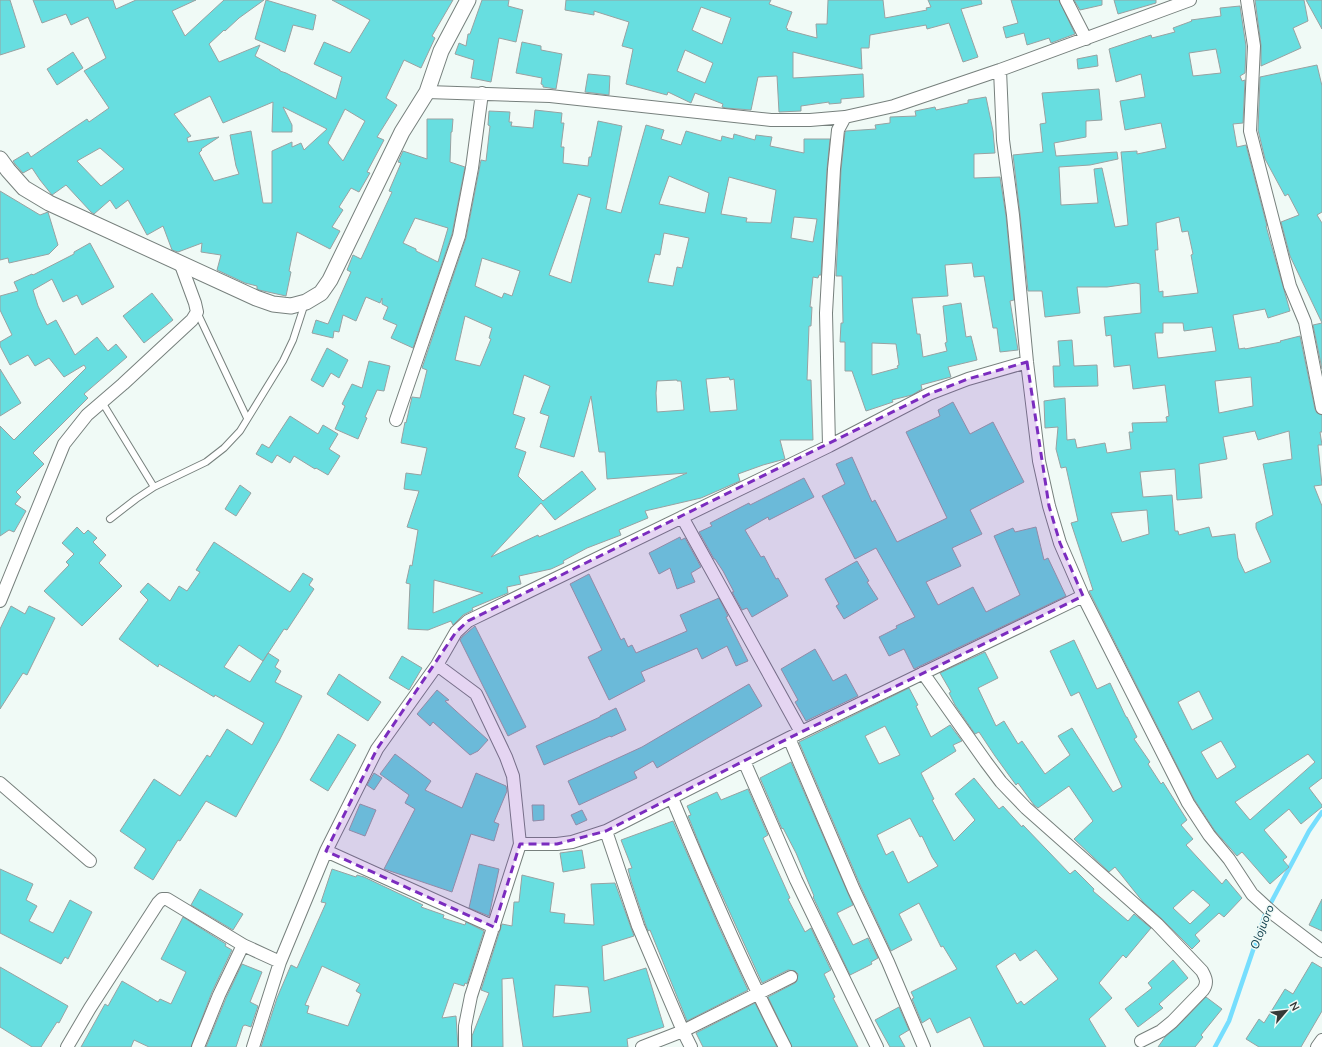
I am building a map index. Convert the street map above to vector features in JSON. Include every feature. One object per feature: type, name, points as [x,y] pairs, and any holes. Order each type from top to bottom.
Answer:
[{"type":"street","points":[[2,167],[24,188],[49,203],[256,298],[273,304],[291,306],[306,302],[320,293],[330,280],[402,132],[428,92],[441,51],[468,0]]},
{"type":"street","points":[[1066,0],[1086,39]]},
{"type":"street","points":[[428,92],[550,96],[771,120],[810,120],[845,117],[894,106],[1000,70],[1190,0]]},
{"type":"street","points":[[1247,0],[1254,46],[1250,131],[1290,286],[1305,322],[1322,408]]},
{"type":"street","points":[[1000,70],[1003,140],[1014,215],[1026,362],[1039,461],[1049,506],[1060,543],[1083,596],[1188,803],[1209,835],[1229,859],[1252,894],[1276,916],[1322,951]]},
{"type":"street","points":[[396,420],[458,236],[472,168],[482,93]]},
{"type":"street","points":[[829,446],[826,313],[834,169],[838,130],[845,117]]},
{"type":"street","points":[[0,601],[64,444],[87,415],[192,320],[197,312],[181,264]]},
{"type":"street","points":[[253,1047],[280,962],[326,851],[377,749],[437,666],[456,632],[468,621],[829,446],[930,394],[968,379],[1026,362]]},
{"type":"street","points":[[682,517],[801,732]]},
{"type":"street","points":[[520,844],[557,844],[572,842],[606,830],[801,732],[1083,596]]},
{"type":"street","points":[[437,666],[476,694],[506,757],[513,776],[520,844],[471,996],[465,1026],[465,1047]]},
{"type":"street","points":[[923,673],[1001,782],[1026,808],[1156,924],[1202,971],[1206,978],[1206,985],[1203,990],[1172,1022],[1161,1031],[1141,1041]]},
{"type":"street","points":[[789,738],[854,890],[888,962],[924,1047]]},
{"type":"street","points":[[744,761],[796,880],[877,1047]]},
{"type":"street","points":[[0,783],[90,861]]},
{"type":"street","points":[[672,798],[720,911],[758,994],[785,1047]]},
{"type":"street","points":[[606,830],[638,926],[691,1047]]},
{"type":"street","points":[[326,851],[494,927]]},
{"type":"street","points":[[67,1047],[94,1001],[158,903],[162,900],[167,899],[243,945],[280,962]]},
{"type":"street","points":[[198,1047],[219,995],[243,945]]},
{"type":"street","points":[[642,1047],[683,1031],[791,977]]},
{"type":"street","points":[[1317,1047],[1322,1040]]},
{"type":"lane","points":[[110,520],[136,499],[154,487],[206,462],[224,448],[240,430],[283,361],[293,340],[306,302]]},
{"type":"lane","points":[[197,312],[247,418]]},
{"type":"lane","points":[[102,402],[154,487]]},
{"type":"highlighted area","points":[[1027,362],[1049,506],[1060,543],[1083,596],[789,738],[606,831],[557,844],[520,844],[494,927],[326,851],[377,749],[456,632],[468,621],[929,394],[968,379]]},
{"type":"building","points":[[0,0],[10,0],[25,47],[0,55]]},
{"type":"building","points":[[33,0],[113,0],[116,9],[136,0],[196,0],[172,11],[185,36],[224,0],[264,0],[239,18],[225,31],[224,30],[209,44],[219,62],[260,45],[255,56],[280,71],[336,99],[342,77],[314,64],[324,42],[350,53],[370,20],[332,0],[453,0],[432,36],[435,38],[421,68],[404,60],[386,98],[397,105],[377,137],[384,140],[367,172],[370,173],[359,192],[351,188],[339,207],[343,210],[332,227],[340,231],[330,249],[297,232],[289,271],[291,272],[286,296],[259,290],[257,289],[257,286],[245,283],[217,270],[221,255],[201,252],[202,243],[178,252],[172,250],[163,226],[147,235],[128,200],[116,209],[110,200],[94,214],[66,185],[52,195],[32,168],[23,173],[13,161],[28,152],[31,157],[87,119],[89,122],[109,108],[84,71],[106,58],[88,17],[71,25],[66,14],[42,23]],"holes":[[[210,96],[223,123],[273,102],[272,132],[292,132],[292,125],[283,107],[327,129],[304,150],[301,143],[292,147],[292,142],[272,151],[272,203],[263,203],[251,131],[230,135],[239,174],[214,181],[199,153],[202,150],[201,149],[219,137],[188,142],[187,138],[191,136],[174,114]],[[345,109],[365,121],[343,161],[328,143]],[[100,148],[124,169],[101,186],[77,161]]]},
{"type":"building","points":[[266,0],[316,15],[313,30],[293,25],[285,52],[255,39]]},
{"type":"building","points":[[482,0],[509,0],[508,6],[523,10],[516,42],[499,38],[491,82],[471,78],[474,60],[455,54],[459,43],[466,46],[468,34],[470,34]]},
{"type":"building","points":[[566,0],[771,0],[769,4],[792,12],[786,28],[788,29],[787,30],[817,38],[816,24],[827,24],[828,0],[883,0],[885,18],[927,10],[926,8],[931,7],[928,0],[981,0],[982,4],[961,9],[978,57],[963,62],[949,23],[927,29],[926,25],[870,35],[869,48],[861,48],[862,69],[793,52],[793,78],[863,74],[864,97],[841,99],[841,103],[829,104],[829,102],[801,106],[801,111],[779,112],[777,76],[758,77],[751,110],[722,107],[723,104],[695,93],[691,103],[668,92],[667,95],[626,84],[633,49],[622,46],[629,22],[594,11],[594,15],[565,10]],"holes":[[[701,7],[731,18],[722,44],[692,30]],[[685,50],[713,63],[705,83],[677,71]]]},
{"type":"building","points":[[1011,0],[1059,0],[1075,34],[1051,43],[1049,38],[1027,45],[1024,33],[1006,38],[1003,27],[1018,23]]},
{"type":"building","points":[[1074,0],[1102,0],[1102,5],[1080,10]]},
{"type":"building","points":[[1114,0],[1156,0],[1156,3],[1118,14]]},
{"type":"building","points":[[1255,0],[1304,0],[1308,21],[1293,28],[1301,48],[1261,66],[1261,45]]},
{"type":"building","points":[[1306,0],[1322,0],[1322,29]]},
{"type":"building","points":[[1240,6],[1246,46],[1245,73],[1240,76],[1242,81],[1245,80],[1243,123],[1233,124],[1237,147],[1246,145],[1266,226],[1290,311],[1268,318],[1265,309],[1233,315],[1239,349],[1281,342],[1280,341],[1300,336],[1315,409],[1317,413],[1322,415],[1322,432],[1320,432],[1322,445],[1318,445],[1322,485],[1314,486],[1322,506],[1322,778],[1309,788],[1322,807],[1301,824],[1289,809],[1264,830],[1287,857],[1283,860],[1289,867],[1270,884],[1242,852],[1237,856],[1215,831],[1194,799],[1089,591],[1093,590],[1071,523],[1078,521],[1066,467],[1061,468],[1056,449],[1058,427],[1045,428],[1044,401],[1065,398],[1067,440],[1075,439],[1077,448],[1105,443],[1107,453],[1131,449],[1129,432],[1133,432],[1132,423],[1167,422],[1166,417],[1169,416],[1165,385],[1133,389],[1130,365],[1114,367],[1111,335],[1106,336],[1104,317],[1141,313],[1140,284],[1136,283],[1107,287],[1077,287],[1080,313],[1045,317],[1042,291],[1028,291],[1013,155],[1043,152],[1040,124],[1046,123],[1042,93],[1099,89],[1102,120],[1086,121],[1086,137],[1054,143],[1056,156],[1117,152],[1118,159],[1090,165],[1059,167],[1061,205],[1098,203],[1094,169],[1102,168],[1115,227],[1128,225],[1121,152],[1137,151],[1137,154],[1166,148],[1161,123],[1125,130],[1120,101],[1145,97],[1141,74],[1116,82],[1109,49],[1151,35],[1152,38],[1175,32],[1173,28],[1192,21],[1191,20],[1221,16],[1220,8]],"holes":[[[1216,49],[1221,73],[1193,76],[1189,53]],[[1179,217],[1182,232],[1188,231],[1193,254],[1191,255],[1198,293],[1163,297],[1163,291],[1159,292],[1155,250],[1158,250],[1156,223]],[[1163,323],[1183,323],[1184,331],[1212,327],[1216,351],[1158,358],[1155,333],[1163,333]],[[1251,377],[1253,406],[1219,413],[1215,381]],[[1255,431],[1258,440],[1289,431],[1292,459],[1263,464],[1273,515],[1256,523],[1256,528],[1271,562],[1245,573],[1238,558],[1235,534],[1212,537],[1209,527],[1179,535],[1178,531],[1175,531],[1172,495],[1143,497],[1140,472],[1175,469],[1177,500],[1202,498],[1199,464],[1227,459],[1223,437]],[[1147,510],[1149,534],[1122,542],[1111,513]],[[1199,691],[1213,719],[1192,730],[1178,702]],[[1221,741],[1236,767],[1217,779],[1201,752]],[[1308,754],[1315,762],[1250,820],[1235,802]]]},
{"type":"building","points":[[522,42],[541,46],[541,50],[562,54],[556,89],[543,87],[541,84],[542,78],[516,73]]},
{"type":"building","points":[[73,52],[83,68],[57,85],[47,69]]},
{"type":"building","points":[[1097,55],[1098,66],[1078,69],[1077,59]]},
{"type":"building","points":[[1317,65],[1322,86],[1322,212],[1317,215],[1322,223],[1322,323],[1290,256],[1281,222],[1299,215],[1288,194],[1285,196],[1265,159],[1258,130],[1260,77]]},
{"type":"building","points":[[588,74],[610,76],[609,95],[585,92]]},
{"type":"building","points":[[986,97],[993,131],[995,153],[974,154],[974,178],[1000,177],[1006,216],[1014,300],[1010,301],[1018,350],[1000,352],[997,328],[993,328],[984,276],[974,277],[972,263],[945,265],[948,296],[912,298],[917,334],[920,334],[923,357],[947,351],[945,343],[947,342],[943,306],[961,303],[966,337],[971,336],[977,360],[948,367],[951,377],[921,385],[922,389],[912,395],[892,400],[893,402],[866,411],[852,371],[845,371],[845,342],[840,342],[841,323],[843,323],[842,276],[836,276],[841,170],[845,132],[876,129],[875,125],[890,123],[890,117],[916,116],[915,111],[935,107],[936,110],[968,103],[968,100]],"holes":[[[872,343],[896,344],[899,365],[897,366],[898,368],[872,375]]]},
{"type":"building","points":[[535,110],[562,113],[561,123],[564,123],[561,147],[564,147],[563,163],[588,166],[598,121],[622,126],[606,209],[621,213],[646,125],[664,130],[661,139],[681,145],[686,131],[721,141],[722,136],[733,139],[734,134],[755,140],[756,135],[772,137],[770,146],[804,153],[804,139],[830,139],[821,275],[819,275],[818,278],[813,277],[810,307],[812,307],[811,326],[809,326],[807,380],[811,380],[813,440],[780,440],[785,459],[738,474],[740,481],[701,498],[645,511],[648,518],[619,530],[621,535],[587,548],[563,561],[564,563],[551,569],[519,576],[521,584],[507,587],[508,593],[472,608],[473,610],[463,615],[453,625],[451,621],[428,630],[408,629],[410,584],[406,583],[410,565],[412,566],[418,530],[407,527],[419,491],[404,489],[406,473],[421,475],[427,448],[401,443],[405,422],[406,423],[412,397],[420,398],[427,370],[422,368],[466,238],[481,160],[486,161],[490,126],[488,125],[489,111],[510,112],[509,122],[512,122],[511,126],[533,128]],"holes":[[[669,176],[709,193],[705,213],[659,204]],[[729,177],[776,190],[771,223],[746,222],[747,218],[721,214]],[[578,194],[591,198],[571,283],[549,275]],[[794,217],[817,219],[813,242],[791,238]],[[664,233],[689,238],[682,268],[677,267],[673,286],[648,282],[655,254],[660,255]],[[482,258],[520,271],[512,296],[504,293],[502,298],[475,286]],[[465,316],[492,328],[489,338],[491,339],[480,366],[455,360]],[[524,375],[550,386],[540,413],[549,416],[540,447],[574,457],[591,396],[599,452],[605,452],[607,479],[687,473],[539,537],[538,535],[491,557],[541,503],[555,520],[596,489],[582,471],[543,501],[518,476],[526,452],[515,448],[525,418],[513,414]],[[729,377],[730,380],[734,379],[737,410],[710,412],[706,379]],[[657,381],[681,381],[684,410],[657,412]],[[434,580],[483,593],[433,613]]]},
{"type":"building","points":[[427,119],[453,119],[450,162],[465,167],[452,234],[413,348],[391,338],[397,325],[383,319],[388,307],[382,304],[382,298],[380,303],[366,297],[356,321],[343,315],[339,332],[334,331],[333,338],[312,333],[316,320],[328,324],[351,272],[347,270],[353,255],[361,259],[392,192],[389,191],[401,163],[398,162],[403,151],[427,159]],"holes":[[[415,218],[448,228],[438,262],[403,243]]]},
{"type":"building","points":[[0,191],[40,215],[48,212],[58,245],[49,254],[9,263],[8,258],[0,260]]},
{"type":"building","points":[[90,243],[114,287],[82,305],[77,295],[63,302],[52,279],[33,290],[38,306],[47,325],[56,320],[75,355],[97,337],[108,351],[116,344],[127,357],[84,394],[88,398],[33,453],[44,464],[16,492],[21,497],[15,504],[26,511],[14,532],[9,530],[0,536],[0,426],[14,440],[86,368],[84,365],[64,377],[49,358],[35,366],[28,355],[10,365],[0,346],[0,342],[12,335],[0,310],[0,296],[18,291],[14,282],[32,274],[33,275],[74,254],[74,252]]},
{"type":"building","points":[[152,293],[173,320],[144,343],[123,316]]},
{"type":"building","points":[[1322,323],[1322,369],[1313,325]]},
{"type":"building","points":[[1072,340],[1074,366],[1097,365],[1098,386],[1054,387],[1053,366],[1060,366],[1058,341]]},
{"type":"building","points":[[327,348],[348,360],[339,378],[331,373],[323,387],[311,380]]},
{"type":"building","points":[[369,361],[390,366],[384,391],[377,390],[365,417],[367,418],[358,439],[335,429],[345,406],[342,404],[352,384],[362,388]]},
{"type":"building","points":[[0,369],[21,403],[0,416]]},
{"type":"building","points":[[953,402],[970,434],[993,422],[1024,482],[970,510],[982,534],[952,548],[961,566],[926,582],[938,605],[973,587],[986,612],[1020,595],[994,536],[1013,528],[1015,532],[1036,527],[1044,560],[1048,558],[1066,596],[914,669],[904,649],[889,656],[879,637],[897,628],[896,626],[915,617],[876,548],[855,559],[822,496],[845,484],[836,464],[852,457],[872,502],[875,500],[897,542],[947,518],[906,432],[940,416],[938,410]]},
{"type":"building","points":[[290,416],[318,434],[323,425],[338,434],[329,449],[340,456],[328,475],[294,456],[290,463],[277,455],[272,463],[256,454],[262,444],[269,448]]},
{"type":"building","points":[[804,478],[814,497],[769,520],[768,517],[745,530],[761,557],[764,556],[776,579],[778,578],[788,596],[752,617],[747,608],[742,610],[723,571],[714,559],[699,532],[712,526],[710,523]]},
{"type":"building","points":[[240,485],[251,493],[236,516],[225,509]]},
{"type":"building","points":[[77,527],[84,534],[88,530],[97,538],[93,542],[106,555],[99,563],[122,586],[82,626],[44,591],[69,565],[66,562],[74,554],[62,543]]},
{"type":"building","points":[[680,537],[681,540],[685,538],[701,567],[691,573],[695,582],[677,589],[670,568],[659,574],[649,553]]},
{"type":"building","points":[[214,542],[290,592],[303,573],[313,579],[309,585],[314,589],[287,630],[284,629],[268,653],[279,660],[275,667],[281,671],[275,682],[302,696],[279,741],[236,817],[206,801],[180,841],[178,840],[153,880],[134,868],[146,849],[120,831],[154,779],[180,796],[207,755],[210,757],[227,729],[252,745],[264,723],[215,695],[214,697],[159,664],[158,667],[119,639],[148,600],[140,592],[148,583],[170,601],[179,586],[187,591],[200,572],[196,570]],"holes":[[[239,645],[263,661],[264,660],[250,682],[224,667]]]},
{"type":"building","points":[[857,561],[869,581],[867,582],[878,599],[844,619],[836,606],[839,604],[825,579]]},
{"type":"building","points":[[589,574],[621,640],[624,638],[628,647],[632,645],[636,653],[687,631],[680,615],[719,598],[728,616],[726,617],[748,661],[736,666],[727,646],[702,659],[697,648],[641,672],[645,681],[609,700],[588,657],[602,650],[570,584]]},
{"type":"building","points":[[11,606],[25,614],[29,606],[55,618],[27,675],[23,673],[0,709],[0,629]]},
{"type":"building","points":[[475,626],[526,727],[508,736],[460,640]]},
{"type":"building","points":[[1074,640],[1097,689],[1110,683],[1137,737],[1134,739],[1150,762],[1148,764],[1161,784],[1163,782],[1187,820],[1181,825],[1193,839],[1186,845],[1222,884],[1226,879],[1242,898],[1224,917],[1219,913],[1195,935],[1200,941],[1192,949],[1143,902],[1115,867],[1109,872],[1074,839],[1093,821],[1069,786],[1038,808],[1034,805],[1018,783],[1016,785],[979,732],[975,734],[955,705],[949,693],[951,692],[940,673],[985,652],[998,678],[978,688],[996,726],[1004,721],[1018,744],[1022,741],[1045,774],[1070,755],[1058,736],[1072,728],[1113,792],[1122,787],[1079,692],[1071,696],[1050,651]],"holes":[[[1193,890],[1210,905],[1190,924],[1173,908]]]},
{"type":"building","points":[[815,649],[833,681],[846,674],[858,696],[806,721],[795,702],[798,700],[781,669]]},
{"type":"building","points":[[402,656],[422,668],[409,690],[389,678]]},
{"type":"building","points":[[339,674],[381,702],[368,721],[327,694]]},
{"type":"building","points":[[749,684],[762,706],[657,768],[653,761],[634,772],[637,778],[579,805],[568,781],[642,747]]},
{"type":"building","points":[[909,688],[918,705],[916,706],[931,737],[950,725],[962,741],[953,745],[956,751],[921,773],[934,799],[932,800],[954,841],[975,820],[955,794],[974,778],[999,809],[1003,806],[1022,827],[1023,825],[1070,874],[1075,870],[1094,889],[1093,891],[1128,921],[1134,914],[1151,928],[1126,958],[1123,955],[1099,983],[1112,998],[1089,1019],[1106,1047],[984,1047],[970,1017],[937,1033],[930,1018],[922,1023],[912,999],[914,998],[911,992],[957,969],[943,946],[941,947],[919,903],[899,914],[912,940],[891,951],[861,887],[799,742]],"holes":[[[885,726],[900,755],[879,764],[865,736]],[[910,818],[920,837],[922,836],[938,866],[908,883],[893,851],[886,855],[877,835]],[[1036,950],[1058,979],[1024,1005],[1021,1001],[1017,1004],[996,966],[1015,953],[1020,961]]]},
{"type":"building","points":[[437,690],[449,700],[445,701],[488,740],[478,751],[470,755],[433,722],[430,726],[417,714]]},
{"type":"building","points":[[616,708],[626,730],[544,765],[536,746],[600,717]]},
{"type":"building","points":[[338,734],[356,745],[328,791],[310,780]]},
{"type":"building","points":[[395,754],[431,781],[425,790],[462,808],[476,773],[506,786],[507,791],[494,822],[499,824],[494,841],[471,834],[452,892],[384,869],[415,809],[405,803],[409,795],[380,774]]},
{"type":"building","points":[[791,762],[853,905],[837,913],[853,945],[868,938],[878,958],[871,962],[872,964],[850,975],[813,897],[814,896],[796,853],[783,828],[782,829],[760,778]]},
{"type":"building","points":[[374,773],[382,778],[374,790],[367,785]]},
{"type":"building","points":[[748,789],[768,835],[763,838],[790,898],[788,899],[805,932],[811,928],[831,970],[824,974],[835,997],[833,998],[858,1047],[792,1047],[768,997],[795,983],[797,981],[798,974],[795,971],[788,970],[762,983],[705,858],[688,816],[691,815],[687,806],[717,792],[721,800]]},
{"type":"building","points":[[360,804],[376,810],[365,836],[349,830]]},
{"type":"building","points":[[532,805],[544,805],[544,820],[533,821]]},
{"type":"building","points":[[582,810],[587,820],[576,825],[571,815]]},
{"type":"building","points":[[673,821],[748,990],[687,1021],[650,930],[648,931],[645,923],[628,869],[632,868],[621,840]]},
{"type":"building","points":[[582,850],[585,868],[563,872],[560,853]]},
{"type":"building","points":[[479,864],[499,869],[489,916],[469,908]]},
{"type":"building","points":[[0,869],[33,884],[26,900],[37,906],[29,921],[53,933],[70,900],[92,912],[68,959],[65,957],[61,964],[0,933]]},
{"type":"building","points":[[332,869],[356,877],[357,875],[364,877],[423,905],[421,907],[444,915],[443,918],[465,925],[466,922],[484,931],[467,984],[465,983],[464,986],[454,983],[442,1018],[456,1016],[458,1047],[261,1047],[277,998],[291,965],[297,968],[326,903],[321,902]],"holes":[[[322,966],[360,984],[356,991],[361,994],[348,1026],[307,1013],[309,1006],[305,1005]]]},
{"type":"building","points":[[522,875],[554,883],[550,912],[565,914],[564,923],[594,925],[591,884],[615,883],[634,936],[602,946],[604,981],[646,968],[664,1027],[627,1039],[628,1047],[523,1047],[513,978],[502,979],[503,1047],[472,1047],[472,1036],[489,993],[481,990],[502,924],[512,926],[514,902],[519,902]],"holes":[[[555,985],[588,987],[591,1012],[553,1017]]]},
{"type":"building","points":[[200,889],[243,914],[233,930],[191,905]]},
{"type":"building","points":[[1322,899],[1322,931],[1309,925]]},
{"type":"building","points":[[183,917],[226,944],[225,946],[232,950],[212,992],[191,1047],[149,1047],[134,1040],[131,1047],[81,1047],[105,1004],[108,1006],[122,981],[158,1002],[160,999],[171,1004],[186,972],[161,959]]},
{"type":"building","points":[[1173,960],[1188,978],[1159,1004],[1163,1008],[1138,1027],[1125,1009],[1152,988],[1148,983]]},
{"type":"building","points":[[1312,962],[1322,968],[1322,1011],[1301,1047],[1259,1047],[1246,1039],[1259,1019],[1264,1023],[1285,989],[1293,994]]},
{"type":"building","points":[[242,964],[262,972],[250,1002],[258,1006],[251,1027],[245,1025],[243,1026],[236,1047],[206,1047],[226,998]]},
{"type":"building","points":[[0,967],[68,1006],[59,1023],[57,1022],[41,1047],[32,1047],[0,1027]]},
{"type":"building","points":[[1206,997],[1222,1009],[1201,1035],[1203,1037],[1195,1047],[1158,1047],[1165,1037],[1177,1027]]},
{"type":"building","points":[[755,1003],[777,1047],[703,1047],[696,1033]]},
{"type":"building","points":[[899,1007],[909,1030],[899,1036],[905,1047],[890,1047],[875,1020]]},
{"type":"waterway","name":"Olojuoro","points":[[1215,1047],[1229,1021],[1266,912],[1309,831],[1322,812]]}]
